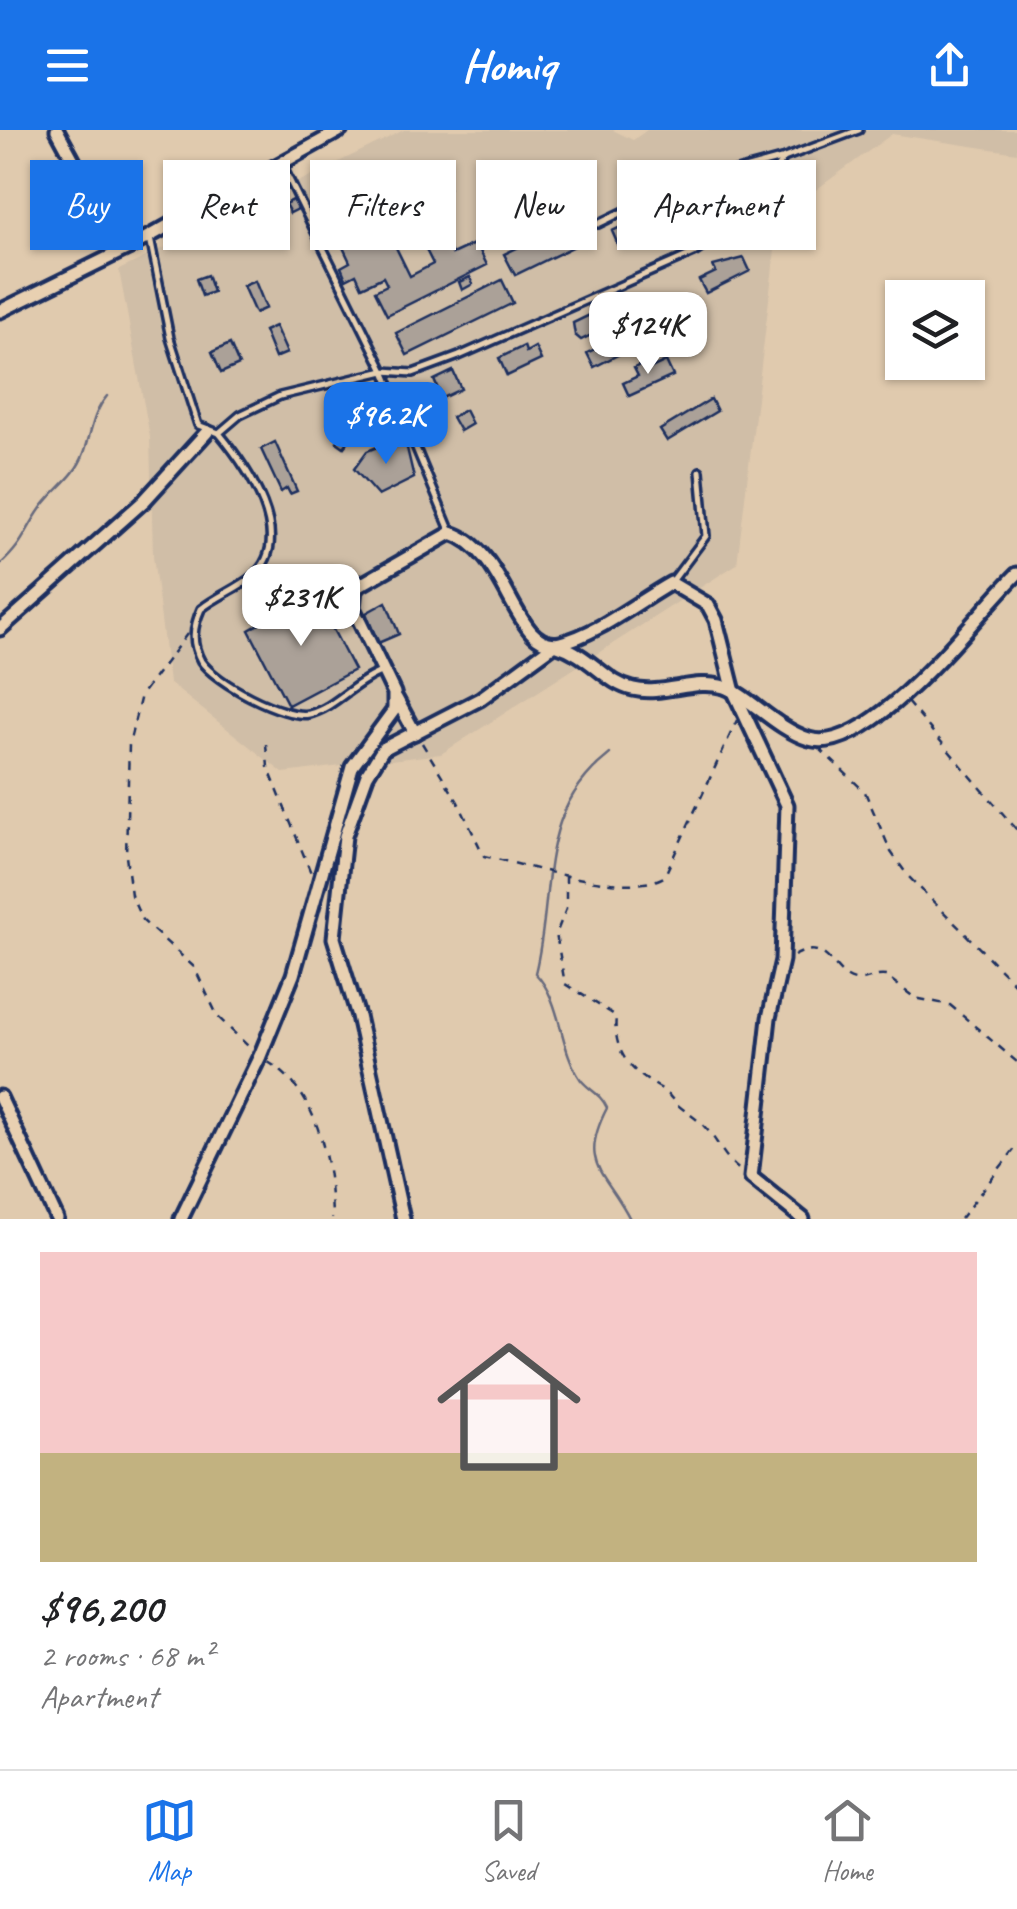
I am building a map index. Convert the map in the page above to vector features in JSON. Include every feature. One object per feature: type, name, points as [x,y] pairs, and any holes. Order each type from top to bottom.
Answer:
[{"type":"street","points":[[57,130],[73,160]]},
{"type":"street","points":[[286,160],[341,130]]},
{"type":"street","points":[[143,240],[163,229]]},
{"type":"street","points":[[0,312],[124,250]]},
{"type":"street","points":[[0,630],[144,501],[213,433]]},
{"type":"street","points":[[415,733],[353,608],[355,588],[451,532],[488,556],[531,634],[587,656],[617,683],[634,690],[710,686],[734,692],[779,726],[812,740],[840,740],[902,696],[1017,574]]},
{"type":"street","points":[[383,750],[480,699],[555,644],[573,639],[671,582],[708,605],[716,620],[734,692],[787,805],[782,952],[769,1018],[750,1177],[803,1219]]},
{"type":"street","points":[[334,938],[344,836],[367,775],[383,750],[394,694]]},
{"type":"street","points":[[181,1219],[260,1056],[293,975],[352,767],[388,722]]},
{"type":"street","points":[[319,889],[358,1016],[403,1219]]},
{"type":"street","points":[[0,1097],[57,1219]]},
{"type":"lane","points":[[777,160],[859,130]]},
{"type":"lane","points":[[290,181],[384,372],[451,532]]},
{"type":"lane","points":[[598,224],[617,215]]},
{"type":"lane","points":[[150,236],[193,418],[246,466],[272,534],[270,555],[252,576],[201,610],[194,624],[194,640],[202,664],[263,704],[290,715],[312,714],[362,678],[384,671]]},
{"type":"lane","points":[[213,433],[280,396],[384,372],[413,373],[459,356],[625,286],[695,250]]},
{"type":"lane","points":[[671,582],[706,536],[700,472]]},
{"type":"path","points":[[194,624],[141,694],[129,744],[126,856],[131,895],[142,920],[194,966],[218,1017],[260,1056],[290,1076],[309,1111],[331,1179],[332,1219]]},
{"type":"path","points":[[902,696],[1017,830]]},
{"type":"path","points":[[415,733],[440,770],[484,856],[566,874],[645,884],[664,877],[742,710]]},
{"type":"path","points":[[812,740],[865,792],[891,852],[908,876],[1017,986]]},
{"type":"path","points":[[266,744],[268,766],[279,799],[319,889]]},
{"type":"path","points":[[566,874],[566,909],[556,934],[565,984],[616,1016],[614,1030],[628,1067],[650,1086],[666,1091],[676,1107],[705,1127],[726,1160],[750,1177]]},
{"type":"path","points":[[782,952],[829,956],[844,974],[856,980],[886,976],[916,998],[950,1004],[1017,1062]]},
{"type":"path","points":[[960,1219],[1017,1146]]},
{"type":"shaded area","points":[[404,130],[613,130],[633,140],[647,130],[1017,130],[1017,153],[892,134],[816,190],[816,160],[617,160],[617,250],[775,250],[737,564],[441,754],[283,773],[169,683],[153,556],[150,437],[119,270],[163,248],[290,250],[290,186],[310,176],[310,250],[456,250],[456,160],[343,160]]},
{"type":"building","points":[[293,200],[298,209],[290,213]]},
{"type":"building","points":[[476,243],[476,250],[487,265],[387,315],[375,291],[387,285],[383,277],[362,287],[356,274],[346,279],[341,267],[350,262],[344,250],[397,250],[410,276],[433,264],[426,250],[450,250],[452,254]]},
{"type":"building","points":[[512,250],[567,250],[515,275],[504,254]]},
{"type":"building","points":[[744,258],[750,271],[706,293],[699,280],[716,272],[713,266]]},
{"type":"building","points":[[207,275],[213,292],[202,296],[196,279]]},
{"type":"building","points":[[470,277],[473,284],[462,290],[459,282]]},
{"type":"building","points":[[502,280],[513,303],[407,355],[396,333]]},
{"type":"building","points":[[255,281],[266,308],[255,313],[243,286]]},
{"type":"building","points":[[619,301],[626,318],[581,340],[575,335],[573,323]]},
{"type":"building","points":[[678,302],[684,316],[645,334],[639,320]]},
{"type":"building","points":[[275,326],[287,353],[275,358],[264,331]]},
{"type":"building","points":[[641,326],[647,340],[594,367],[587,353]]},
{"type":"building","points":[[230,344],[239,365],[221,373],[212,352]]},
{"type":"building","points":[[524,346],[526,352],[535,347],[541,360],[507,376],[499,358]]},
{"type":"building","points":[[648,361],[651,368],[666,361],[673,376],[629,396],[623,383],[638,376],[634,368]]},
{"type":"building","points":[[453,371],[461,389],[442,398],[434,380]]},
{"type":"building","points":[[711,399],[717,411],[667,441],[660,430]]},
{"type":"building","points":[[465,410],[472,424],[460,431],[452,417]]},
{"type":"building","points":[[392,413],[393,422],[375,421]]},
{"type":"building","points":[[357,430],[344,447],[337,442],[339,438]]},
{"type":"building","points":[[392,441],[406,444],[414,478],[378,496],[354,469],[367,451]]},
{"type":"building","points":[[275,442],[297,491],[290,494],[287,488],[281,492],[261,449]]},
{"type":"building","points":[[314,593],[354,670],[288,705],[249,630]]},
{"type":"building","points":[[386,602],[399,634],[378,643],[366,613]]},
{"type":"waterway","points":[[0,565],[46,501],[75,469],[107,396]]},
{"type":"waterway","points":[[610,754],[586,777],[569,801],[558,827],[535,973],[551,997],[574,1067],[607,1108],[598,1127],[595,1156],[630,1219]]}]
